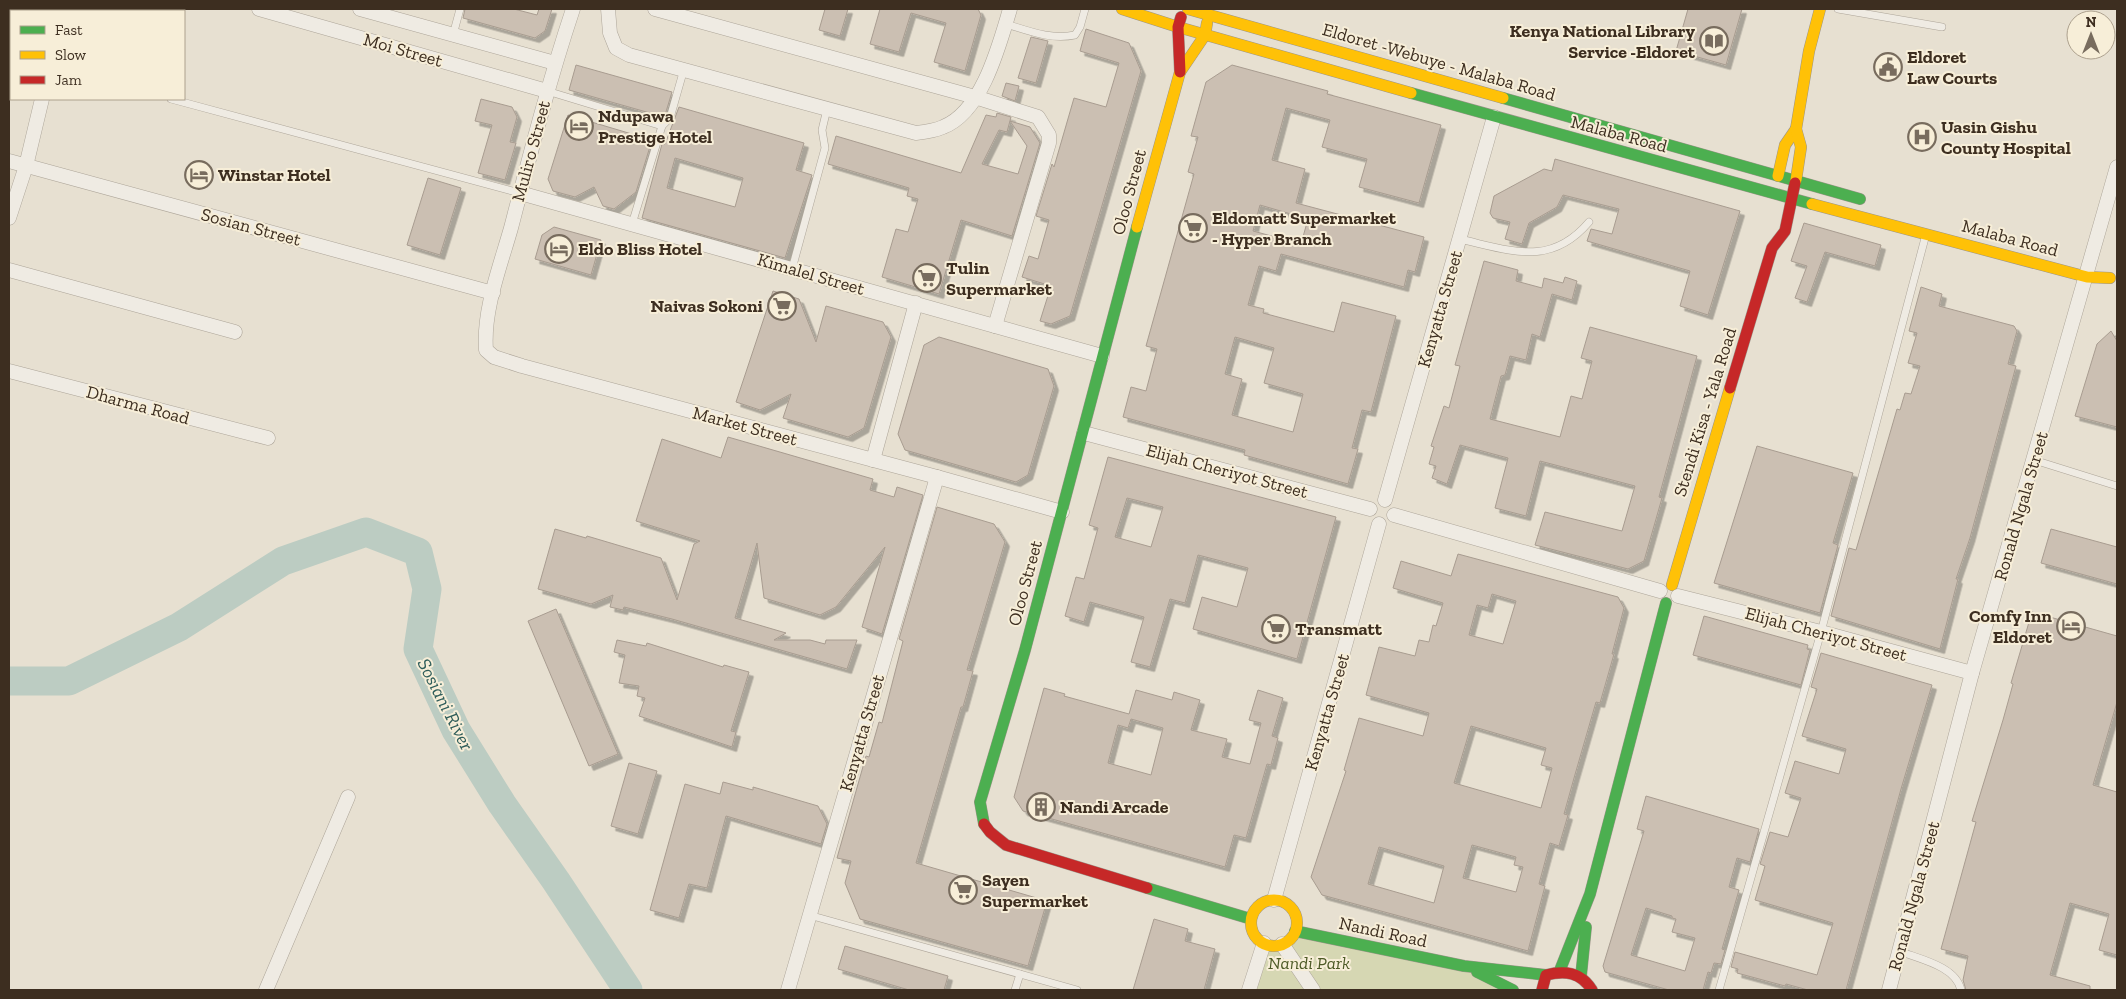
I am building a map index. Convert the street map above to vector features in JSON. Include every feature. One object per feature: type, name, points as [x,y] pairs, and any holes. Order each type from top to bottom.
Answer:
[{"type":"main road","name":"Malaba Road","points":[[1122,9],[1178,27],[1494,118],[1926,234],[2114,279]]},
{"type":"main road","name":"Oloo Street","points":[[1180,72],[1178,27],[1183,9]]},
{"type":"main road","name":"Eldoret -Webuye - Malaba Road","points":[[1188,9],[1209,12],[1796,180]]},
{"type":"main road","points":[[1772,209],[1785,145],[1796,129],[1809,50],[1820,9]]},
{"type":"main road","name":"Oloo Street","points":[[1209,12],[1204,34],[1180,72],[1102,356],[1084,433],[1025,650],[980,802],[980,813],[984,827],[993,836],[1006,844],[1251,920]]},
{"type":"main road","name":"Stendi Kisa - Yala Road","points":[[1560,970],[1590,894],[1669,594],[1772,248],[1785,231],[1796,180],[1800,147],[1796,129]]},
{"type":"main road","points":[[1796,180],[1872,202]]},
{"type":"main road","name":"Stendi Kisa - Yala Road","points":[[1770,234],[1772,248]]},
{"type":"main road","name":"Malaba Road","points":[[2052,256],[2088,272]]},
{"type":"main road","name":"Stendi Kisa - Yala Road","points":[[1581,976],[1590,894]]},
{"type":"main road","points":[[1274,900],[1281,901],[1293,910],[1296,916],[1295,931],[1292,937],[1282,944],[1270,945],[1264,943],[1254,934],[1251,920],[1253,913],[1261,903],[1274,900]]},
{"type":"main road","name":"Nandi Road","points":[[1295,931],[1464,966],[1546,975]]},
{"type":"main road","name":"Nandi Road","points":[[1464,966],[1513,990]]},
{"type":"main road","points":[[1542,990],[1546,975],[1560,970],[1569,971],[1581,976],[1592,990]]},
{"type":"street","name":"Moi Street","points":[[259,9],[547,91]]},
{"type":"street","name":"Moi Street","points":[[360,9],[555,63]]},
{"type":"street","name":"Muliro Street","points":[[493,293],[547,91],[573,9]]},
{"type":"street","points":[[608,9],[610,33],[616,48],[630,54],[916,134],[944,127],[966,110],[982,87],[1010,9]]},
{"type":"street","points":[[655,9],[975,97],[1038,117],[1049,134],[1049,143],[995,326]]},
{"type":"street","points":[[9,218],[26,166],[42,100]]},
{"type":"street","name":"Kenyatta Street","points":[[1385,500],[1494,118]]},
{"type":"street","name":"Sosian Street","points":[[9,161],[493,293]]},
{"type":"street","name":"Ronald Ngala Street","points":[[1889,990],[1972,673],[2117,167]]},
{"type":"street","name":"Kimalel Street","points":[[520,193],[1102,356]]},
{"type":"street","points":[[9,270],[236,332]]},
{"type":"street","name":"Market Street","points":[[493,293],[484,332],[486,350],[494,357],[1062,512]]},
{"type":"street","points":[[873,460],[916,304]]},
{"type":"street","name":"Dharma Road","points":[[9,371],[268,438]]},
{"type":"street","name":"Elijah Cheriyot Street","points":[[1084,433],[1370,509]]},
{"type":"street","name":"Kenyatta Street","points":[[788,990],[937,477]]},
{"type":"street","points":[[1377,500],[1385,500],[1394,507],[1394,515],[1387,524],[1379,524],[1372,520],[1370,509],[1377,500]]},
{"type":"street","name":"Elijah Cheriyot Street","points":[[1394,515],[1669,594],[1821,632],[1972,673]]},
{"type":"street","name":"Kenyatta Street","points":[[1274,900],[1379,524]]},
{"type":"street","points":[[266,990],[348,797]]},
{"type":"street","points":[[1249,990],[1264,943]]},
{"type":"street","points":[[1282,944],[1313,990]]},
{"type":"lane","points":[[453,34],[460,9]]},
{"type":"lane","points":[[1006,24],[1061,38],[1075,35],[1080,27],[1085,9]]},
{"type":"lane","points":[[1838,9],[1942,27]]},
{"type":"lane","points":[[632,224],[662,126],[670,118],[684,70]]},
{"type":"lane","points":[[547,91],[662,126]]},
{"type":"lane","points":[[175,100],[520,193]]},
{"type":"lane","points":[[792,269],[825,148],[822,130],[827,109]]},
{"type":"lane","points":[[1459,239],[1519,252],[1554,250],[1576,236],[1589,222]]},
{"type":"lane","points":[[1719,990],[1821,632],[1926,234]]},
{"type":"lane","points":[[2034,460],[2117,486]]},
{"type":"lane","points":[[810,915],[1077,990]]},
{"type":"lane","points":[[1899,951],[1944,969],[1954,977],[1961,990]]},
{"type":"lane","points":[[1015,990],[1020,974]]},
{"type":"green space","name":"Nandi Park","points":[[1298,934],[1465,970],[1506,990],[1252,990],[1266,948],[1284,946]]},
{"type":"building","points":[[465,9],[514,9],[537,15],[539,9],[552,9],[545,31],[535,38],[463,18]]},
{"type":"building","points":[[825,9],[848,9],[840,36],[819,30]]},
{"type":"building","points":[[880,9],[978,9],[981,15],[965,71],[934,62],[946,23],[911,13],[899,52],[870,44]]},
{"type":"building","points":[[1688,9],[1742,9],[1726,65],[1676,51]]},
{"type":"building","points":[[1086,29],[1129,43],[1141,71],[1070,316],[1051,324],[1040,321],[1051,286],[1022,277],[1029,256],[1038,259],[1049,220],[1036,216],[1052,164],[1054,167],[1074,98],[1106,107],[1119,63],[1080,51]]},
{"type":"building","points":[[1031,37],[1048,41],[1036,83],[1018,78]]},
{"type":"building","points":[[576,65],[672,92],[664,117],[569,90]]},
{"type":"building","points":[[1232,65],[1328,91],[1327,94],[1441,125],[1419,203],[1359,187],[1367,159],[1322,147],[1330,120],[1286,108],[1272,160],[1305,169],[1296,203],[1424,237],[1415,272],[1408,270],[1404,287],[1281,254],[1276,271],[1259,266],[1248,305],[1264,309],[1263,313],[1334,332],[1342,302],[1396,316],[1371,412],[1362,410],[1352,448],[1358,449],[1348,484],[1244,455],[1245,450],[1123,417],[1131,387],[1146,391],[1157,349],[1146,346],[1194,174],[1188,172],[1198,137],[1191,136],[1206,82]],"holes":[[[1260,205],[1308,219],[1301,244],[1253,231]],[[1235,337],[1274,348],[1264,383],[1303,394],[1293,432],[1232,415],[1242,379],[1225,374]]]},
{"type":"building","points":[[1006,83],[1019,86],[1015,101],[1002,96]]},
{"type":"building","points":[[481,99],[512,107],[517,117],[510,142],[516,143],[505,180],[478,173],[492,125],[475,121]]},
{"type":"building","points":[[679,107],[804,143],[796,170],[812,175],[785,258],[642,218],[662,144],[665,144]],"holes":[[[675,158],[743,178],[735,207],[667,188]]]},
{"type":"building","points":[[997,113],[1011,117],[1007,132],[999,130],[982,164],[1018,174],[1027,146],[1010,121],[1030,127],[1040,143],[1012,236],[961,220],[939,294],[882,277],[896,229],[908,232],[918,199],[907,196],[909,188],[828,164],[836,136],[961,173],[986,115],[996,117]]},
{"type":"building","points":[[568,115],[652,140],[636,192],[614,209],[603,206],[594,187],[575,197],[553,191],[548,179]]},
{"type":"building","points":[[1555,159],[1740,211],[1708,315],[1680,306],[1690,271],[1587,241],[1591,229],[1612,234],[1619,209],[1563,195],[1557,207],[1529,223],[1522,244],[1505,239],[1510,222],[1493,218],[1490,213],[1494,196],[1544,169],[1552,171]]},
{"type":"building","points":[[428,178],[461,188],[440,255],[407,245]]},
{"type":"building","points":[[1804,223],[1881,245],[1875,266],[1825,252],[1807,302],[1795,298],[1807,266],[1791,261]]},
{"type":"building","points":[[554,227],[601,240],[591,275],[535,259],[542,235]]},
{"type":"building","points":[[1484,261],[1518,270],[1516,281],[1542,288],[1544,278],[1563,283],[1565,277],[1577,281],[1572,300],[1552,294],[1540,337],[1532,334],[1526,360],[1510,356],[1505,375],[1501,376],[1490,419],[1560,437],[1571,396],[1582,399],[1592,361],[1581,358],[1590,327],[1697,356],[1659,497],[1662,498],[1644,561],[1628,569],[1535,545],[1545,512],[1622,531],[1635,486],[1540,461],[1526,516],[1495,508],[1508,458],[1460,445],[1447,484],[1432,478],[1436,466],[1429,464],[1434,447],[1431,446],[1444,406],[1449,408],[1460,366],[1455,365]]},
{"type":"building","points":[[1921,287],[1942,294],[1939,306],[2014,326],[2017,331],[2008,364],[2016,366],[1970,538],[1956,579],[1958,579],[1940,649],[1831,616],[1849,548],[1856,550],[1897,409],[1900,410],[1905,393],[1911,394],[1920,366],[1908,363],[1917,333],[1909,331]]},
{"type":"building","points":[[773,291],[799,299],[816,342],[826,306],[883,322],[891,337],[864,428],[848,437],[783,418],[791,394],[760,410],[736,402]]},
{"type":"building","points":[[2111,331],[2117,341],[2117,427],[2075,416],[2097,344]]},
{"type":"building","points":[[939,337],[1048,369],[1054,386],[1028,475],[1016,482],[905,450],[898,434],[924,345]]},
{"type":"building","points":[[728,437],[873,479],[870,490],[894,497],[897,487],[923,495],[882,634],[862,627],[885,547],[836,607],[820,615],[764,598],[757,543],[735,618],[786,633],[774,640],[810,640],[825,644],[826,640],[857,640],[847,669],[672,619],[624,607],[623,610],[610,607],[613,595],[591,604],[538,589],[555,529],[586,538],[587,536],[661,558],[677,600],[694,544],[700,541],[636,521],[662,439],[721,458]]},
{"type":"building","points":[[1757,446],[1853,473],[1833,543],[1838,545],[1820,613],[1714,583]]},
{"type":"building","points":[[1108,457],[1336,517],[1297,659],[1193,629],[1202,597],[1237,607],[1248,568],[1198,555],[1185,603],[1170,599],[1150,667],[1131,662],[1144,617],[1090,602],[1084,622],[1065,616],[1076,577],[1084,579],[1098,528],[1089,525]],"holes":[[[1127,498],[1163,507],[1151,547],[1115,537]]]},
{"type":"building","points":[[937,507],[994,524],[1005,542],[967,670],[973,671],[916,863],[1047,901],[1028,966],[860,919],[845,883],[851,861],[837,858],[866,756],[869,757],[879,722],[882,723],[903,641],[899,639]]},
{"type":"building","points":[[2051,529],[2117,547],[2117,584],[2041,563]]},
{"type":"building","points":[[1458,554],[1618,597],[1624,608],[1612,654],[1614,654],[1600,703],[1596,702],[1564,814],[1568,815],[1559,846],[1550,843],[1539,884],[1545,886],[1528,951],[1322,895],[1311,877],[1346,771],[1344,770],[1359,718],[1423,736],[1429,713],[1366,695],[1379,647],[1415,656],[1419,640],[1429,642],[1433,625],[1436,626],[1443,603],[1393,588],[1401,561],[1451,576]],"holes":[[[1492,594],[1516,601],[1503,644],[1469,635],[1477,605],[1488,608]],[[1471,726],[1546,748],[1541,765],[1552,768],[1541,808],[1454,783]],[[1472,845],[1516,857],[1514,865],[1523,867],[1516,892],[1463,878]],[[1379,847],[1444,866],[1434,903],[1368,884]]]},
{"type":"building","points":[[556,609],[618,754],[589,766],[528,621]]},
{"type":"building","points":[[2032,612],[2117,636],[2117,702],[2093,785],[2117,792],[2117,955],[2099,950],[2109,914],[2070,903],[2050,975],[2090,986],[2090,990],[1966,990],[1963,980],[1968,956],[1941,949],[1976,822],[1972,821],[2003,720],[2013,684],[2011,683]]},
{"type":"building","points":[[1704,616],[1808,645],[1807,649],[1810,650],[1801,685],[1693,655]]},
{"type":"building","points":[[617,640],[646,646],[647,643],[723,667],[724,665],[749,672],[731,731],[736,732],[732,747],[639,716],[645,698],[637,696],[639,686],[619,683],[625,655],[614,652]]},
{"type":"building","points":[[1821,653],[1932,685],[1901,789],[1846,990],[1808,990],[1786,984],[1785,986],[1737,973],[1738,969],[1731,967],[1735,952],[1817,975],[1833,923],[1755,900],[1765,866],[1760,864],[1770,832],[1788,837],[1801,798],[1785,793],[1795,761],[1839,774],[1846,749],[1802,736],[1817,689],[1811,687]]},
{"type":"building","points":[[1044,688],[1065,694],[1064,696],[1129,714],[1136,690],[1172,700],[1174,692],[1200,700],[1191,730],[1227,739],[1222,757],[1250,764],[1261,723],[1249,720],[1258,690],[1283,698],[1272,736],[1278,738],[1271,765],[1267,764],[1246,838],[1234,835],[1225,867],[1023,811],[1014,797]],"holes":[[[1131,719],[1163,728],[1151,775],[1108,763],[1118,725],[1128,728]]]},
{"type":"building","points":[[629,763],[657,771],[638,834],[611,826]]},
{"type":"building","points":[[723,782],[753,790],[753,787],[818,806],[827,824],[821,844],[726,816],[707,888],[689,884],[679,918],[650,910],[685,784],[720,794]]},
{"type":"building","points":[[1646,796],[1759,829],[1750,862],[1737,858],[1729,887],[1739,890],[1722,949],[1725,950],[1721,964],[1714,963],[1711,973],[1708,972],[1703,990],[1669,990],[1605,972],[1603,966],[1644,831],[1637,829]],"holes":[[[1646,908],[1672,916],[1672,918],[1676,919],[1672,932],[1695,938],[1685,971],[1631,955]]]},
{"type":"building","points":[[1154,919],[1188,929],[1185,941],[1215,949],[1204,990],[1133,990]]},
{"type":"building","points":[[845,946],[948,976],[944,990],[909,990],[838,969]]},
{"type":"waterway","name":"Sosiani River","points":[[9,681],[69,681],[179,627],[283,561],[366,532],[418,552],[427,589],[418,649],[456,730],[502,804],[556,881],[628,990]]},
{"type":"traffic: fast","points":[[1411,93],[1812,204]]},
{"type":"traffic: fast","points":[[1503,98],[1860,199]]},
{"type":"traffic: fast","points":[[984,824],[980,802],[1025,650],[1137,227]]},
{"type":"traffic: fast","points":[[1560,970],[1590,894],[1666,603]]},
{"type":"traffic: fast","points":[[1147,888],[1251,919]]},
{"type":"traffic: fast","points":[[1581,976],[1586,927]]},
{"type":"traffic: fast","points":[[1295,931],[1464,966],[1546,975]]},
{"type":"traffic: fast","points":[[1477,972],[1513,990]]},
{"type":"traffic: slow","points":[[1122,9],[1178,27],[1411,93]]},
{"type":"traffic: slow","points":[[1188,9],[1503,98]]},
{"type":"traffic: slow","points":[[1796,180],[1801,147],[1796,129],[1809,51],[1820,9]]},
{"type":"traffic: slow","points":[[1137,227],[1180,72],[1205,35],[1207,23]]},
{"type":"traffic: slow","points":[[1778,176],[1785,145],[1796,129]]},
{"type":"traffic: slow","points":[[1812,204],[2087,277],[2110,278]]},
{"type":"traffic: slow","points":[[1672,585],[1730,388]]},
{"type":"traffic: slow","points":[[1274,900],[1287,904],[1293,910],[1297,923],[1293,936],[1287,942],[1274,946],[1261,942],[1255,936],[1251,923],[1255,910],[1261,904],[1274,900]]},
{"type":"traffic: jam","points":[[1180,72],[1178,27],[1181,17]]},
{"type":"traffic: jam","points":[[1730,388],[1772,248],[1785,231],[1795,183]]},
{"type":"traffic: jam","points":[[984,824],[990,832],[1006,845],[1147,888]]},
{"type":"traffic: jam","points":[[1542,990],[1546,975],[1560,973],[1578,976],[1592,990]]},
{"type":"place","name":"Kenya National Library Service -Eldoret","points":[[1714,41]]},
{"type":"place","name":"Eldoret Law Courts","points":[[1888,67]]},
{"type":"place","name":"Ndupawa Prestige Hotel","points":[[579,126]]},
{"type":"place","name":"Uasin Gishu County Hospital","points":[[1922,137]]},
{"type":"place","name":"Winstar Hotel","points":[[199,175]]},
{"type":"place","name":"Eldomatt Supermarket - Hyper Branch","points":[[1193,228]]},
{"type":"place","name":"Eldo Bliss Hotel","points":[[559,249]]},
{"type":"place","name":"Tulin Supermarket","points":[[927,278]]},
{"type":"place","name":"Naivas Sokoni","points":[[782,306]]},
{"type":"place","name":"Comfy Inn Eldoret","points":[[2071,626]]},
{"type":"place","name":"Transmatt","points":[[1276,629]]},
{"type":"place","name":"Nandi Arcade","points":[[1041,807]]},
{"type":"place","name":"Sayen Supermarket","points":[[963,890]]}]
